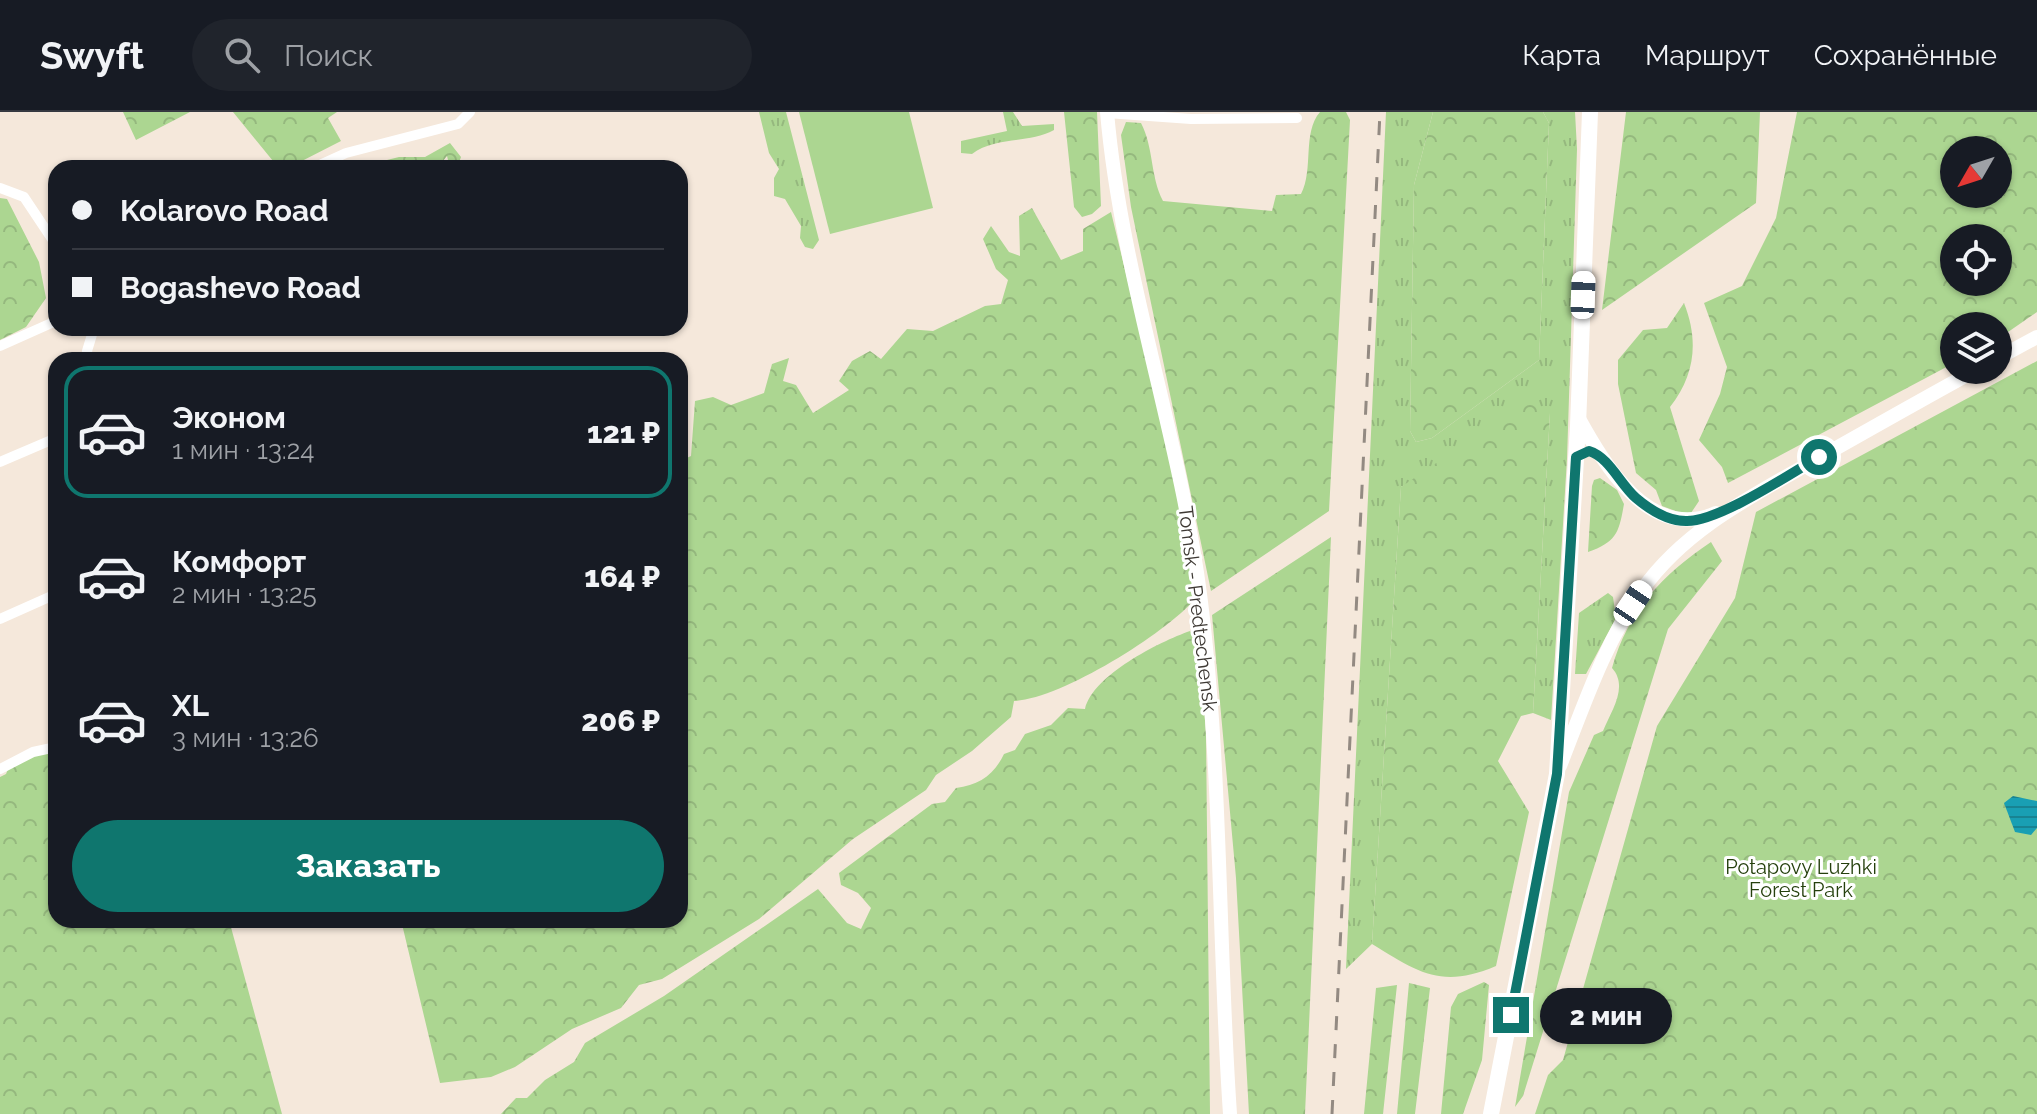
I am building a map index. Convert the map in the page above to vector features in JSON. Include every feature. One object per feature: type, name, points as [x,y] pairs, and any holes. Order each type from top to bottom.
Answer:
[{"type":"main road","points":[[1491,1114],[1557,774],[1578,417],[1590,112]]},
{"type":"main road","name":"Tomsk - Predtechensk","points":[[1107,113],[1121,210],[1190,525],[1200,594],[1213,733],[1230,1114]]},
{"type":"main road","points":[[2012,350],[2037,337]]},
{"type":"main road","points":[[1670,518],[1702,519],[1746,499],[1951,384]]},
{"type":"main road","points":[[1578,417],[1598,454],[1636,498],[1687,530],[1686,542]]},
{"type":"main road","points":[[1576,457],[1589,451],[1598,454]]},
{"type":"main road","points":[[1557,774],[1586,698],[1623,618],[1644,588],[1686,542],[1746,499]]},
{"type":"main road","points":[[1563,693],[1576,704],[1586,698]]},
{"type":"street","points":[[331,160],[346,153],[458,124],[470,112]]},
{"type":"street","points":[[1107,113],[1191,119],[1297,118]]},
{"type":"street","points":[[0,188],[24,197],[48,233]]},
{"type":"street","points":[[0,346],[48,325]]},
{"type":"street","points":[[3,461],[48,441]]},
{"type":"street","points":[[0,619],[48,598]]},
{"type":"street","points":[[0,769],[33,752],[48,749]]},
{"type":"green space","points":[[123,112],[190,112],[136,140]]},
{"type":"green space","points":[[233,112],[337,112],[328,118],[341,141],[304,160],[272,160]]},
{"type":"green space","points":[[759,112],[786,112],[819,240],[813,249],[805,247],[800,238],[801,226],[785,199],[774,196],[774,178],[779,169],[769,153]]},
{"type":"green space","points":[[799,112],[909,112],[933,208],[830,234]]},
{"type":"green space","points":[[1003,112],[1013,112],[1022,126],[1054,124],[1054,130],[1001,142],[972,154],[961,153],[961,141],[1007,131]]},
{"type":"green space","points":[[1064,112],[1097,112],[1101,206],[1092,214],[1082,217],[1074,207]]},
{"type":"green space","points":[[1320,112],[1346,112],[1350,120],[1329,511],[1211,591],[1131,207],[1121,135],[1126,122],[1141,123],[1163,201],[1272,211],[1276,195],[1301,194],[1307,174],[1311,130]]},
{"type":"green space","points":[[1386,112],[1433,112],[1414,185],[1410,431],[1416,442],[1432,438],[1539,360],[1549,123],[1543,112],[1575,112],[1577,149],[1567,459],[1551,720],[1533,713],[1550,413],[1401,487],[1372,944],[1346,969]]},
{"type":"green space","points":[[1433,112],[1543,112],[1549,123],[1539,360],[1432,438],[1416,442],[1410,431],[1414,185]]},
{"type":"green space","points":[[1626,112],[1760,112],[1756,203],[1602,310]]},
{"type":"green space","points":[[1797,112],[2037,112],[2037,312],[2012,329],[2012,312],[1940,312],[1940,370],[1728,483],[1722,467],[1699,440],[1720,394],[1727,367],[1704,303],[1742,286],[1776,218]]},
{"type":"green space","points":[[450,143],[461,157],[460,160],[448,160],[447,156],[444,160],[387,160],[399,157],[425,157]]},
{"type":"green space","points":[[0,198],[7,199],[39,262],[46,298],[26,327],[0,340]]},
{"type":"green space","points":[[1032,208],[1061,260],[1083,251],[1083,229],[1111,212],[1170,455],[1195,599],[1160,630],[1110,663],[1057,689],[1034,698],[1014,701],[1011,717],[972,751],[936,775],[926,790],[853,839],[759,919],[662,979],[639,985],[621,1008],[572,1029],[515,1067],[491,1077],[440,1083],[403,928],[688,928],[688,457],[691,456],[695,401],[713,397],[731,405],[764,393],[772,364],[789,358],[783,381],[796,385],[813,413],[849,390],[839,381],[852,361],[870,351],[881,359],[907,329],[933,331],[985,306],[1001,304],[1008,280],[996,269],[983,239],[991,226],[1009,252],[1020,256],[1019,216]]},
{"type":"green space","points":[[1684,303],[1692,331],[1692,357],[1685,383],[1670,407],[1699,501],[1689,516],[1662,506],[1656,490],[1636,473],[1618,384],[1618,360],[1643,330],[1667,328]]},
{"type":"green space","name":"Potapovy Luzhki Forest Park","points":[[2037,361],[2037,1114],[1535,1114],[1548,1075],[1563,1060],[1657,726],[1735,598],[1756,512],[1994,384],[2012,384],[2012,374]]},
{"type":"green space","points":[[1529,400],[1550,413],[1533,713],[1521,716],[1498,761],[1529,812],[1496,966],[1477,973],[1445,977],[1418,970],[1372,944],[1401,487]]},
{"type":"green space","points":[[1600,478],[1617,490],[1624,504],[1615,535],[1588,552],[1592,486],[1594,480]]},
{"type":"green space","points":[[1331,537],[1305,1114],[1249,1114],[1236,878],[1212,615]]},
{"type":"green space","points":[[1711,542],[1722,561],[1668,629],[1523,1096],[1515,1107],[1569,792],[1594,735],[1603,731],[1617,699],[1619,683],[1612,668],[1627,629],[1649,596],[1662,581]]},
{"type":"green space","points":[[1608,593],[1613,597],[1616,618],[1586,674],[1575,674],[1579,613]]},
{"type":"green space","points":[[1190,631],[1199,641],[1206,734],[1210,1114],[501,1114],[516,1098],[527,1098],[545,1080],[574,1062],[585,1043],[664,996],[818,889],[847,923],[861,929],[871,908],[858,893],[841,885],[839,873],[932,804],[945,802],[956,788],[985,778],[996,768],[1004,754],[1015,750],[1025,734],[1051,725],[1068,708],[1085,709],[1100,684],[1129,661]]},
{"type":"green space","points":[[48,750],[48,928],[231,928],[282,1114],[0,1114],[0,777],[6,774],[10,764]]},
{"type":"green space","points":[[1484,982],[1489,985],[1482,1060],[1463,1114],[1441,1114],[1451,1007],[1458,994]]},
{"type":"green space","points":[[1409,983],[1430,988],[1415,1114],[1397,1114]]},
{"type":"green space","points":[[1397,985],[1383,1114],[1364,1114],[1376,988]]},
{"type":"water","points":[[2013,796],[2037,801],[2037,828],[2031,835],[2015,832],[2004,803]]},
{"type":"railway","points":[[1332,1114],[1380,112]]},
{"type":"route","points":[[1511,1015],[1557,774],[1576,457],[1589,451],[1598,454],[1636,498],[1670,518],[1686,521],[1702,519],[1746,499],[1819,457]]}]
